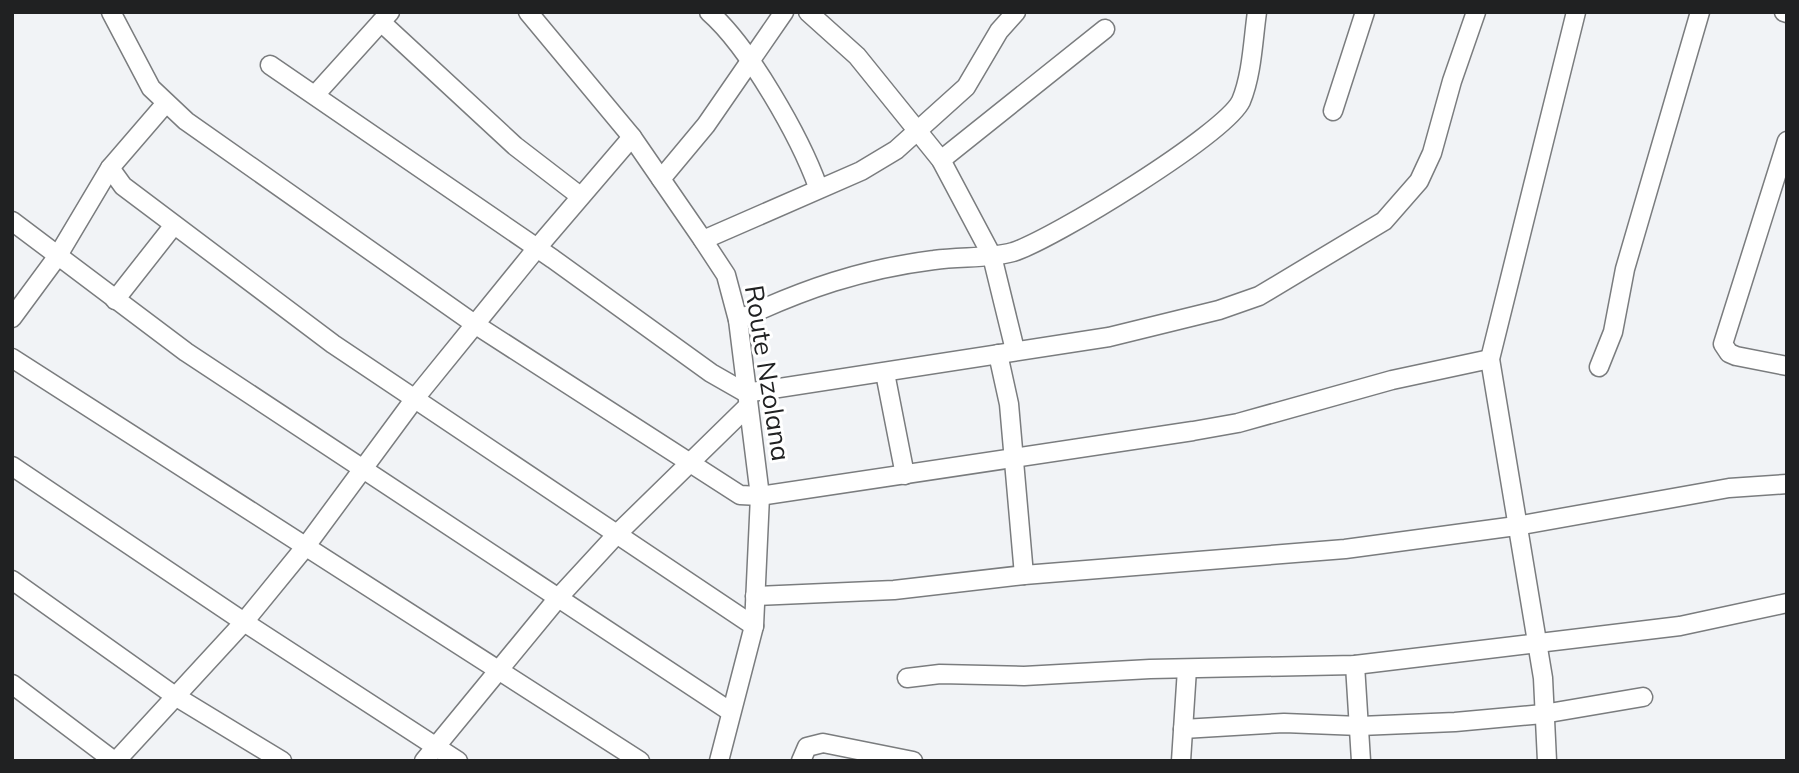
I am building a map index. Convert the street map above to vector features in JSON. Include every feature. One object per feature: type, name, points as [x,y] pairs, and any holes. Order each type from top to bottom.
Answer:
[{"type":"street","points":[[111,12],[150,88],[186,121],[476,325],[740,495],[760,496],[1238,423],[1392,380],[1490,359]]},
{"type":"street","points":[[709,12],[724,25],[749,59],[800,146],[818,187]]},
{"type":"street","points":[[661,179],[706,125],[749,59],[784,12]]},
{"type":"street","points":[[808,12],[857,56],[941,160],[992,256],[1006,352],[1024,575]]},
{"type":"street","points":[[703,240],[818,187],[861,171],[919,132],[966,87],[999,31],[1016,12]]},
{"type":"street","points":[[738,320],[817,285],[848,276],[937,259],[992,256],[1048,239],[1157,170],[1234,111],[1244,88],[1257,12]]},
{"type":"street","points":[[1333,111],[1365,12]]},
{"type":"street","points":[[429,754],[558,598],[617,534],[690,464],[747,400],[885,373],[1109,337],[1219,310],[1259,296],[1384,221],[1398,208],[1423,172],[1476,12]]},
{"type":"street","points":[[1546,761],[1539,645],[1516,526],[1490,359],[1576,12]]},
{"type":"street","points":[[1599,367],[1613,331],[1625,269],[1700,12]]},
{"type":"street","name":"Route Nzolana","points":[[539,16],[632,137],[726,275],[738,320],[760,496],[754,626],[719,761]]},
{"type":"street","points":[[315,96],[385,17],[515,146],[580,196]]},
{"type":"street","points":[[941,160],[1105,29]]},
{"type":"street","points":[[270,65],[537,248],[747,400]]},
{"type":"street","points":[[12,318],[57,257],[110,167],[166,103]]},
{"type":"street","points":[[12,684],[115,761],[244,622],[306,546],[416,397],[580,196],[632,137]]},
{"type":"street","points":[[1787,141],[1723,344],[1729,353],[1736,356],[1787,366]]},
{"type":"street","points":[[110,167],[123,186],[333,344],[416,397],[754,626]]},
{"type":"street","points":[[12,221],[186,352],[731,712]]},
{"type":"street","points":[[115,300],[174,225]]},
{"type":"street","points":[[12,358],[640,761]]},
{"type":"street","points":[[885,373],[905,475]]},
{"type":"street","points":[[12,466],[244,622],[429,754],[458,761]]},
{"type":"street","points":[[755,596],[894,590],[1024,575],[1345,549],[1516,526],[1729,488],[1787,484]]},
{"type":"street","points":[[12,580],[175,696],[282,761]]},
{"type":"street","points":[[907,678],[940,674],[1024,676],[1355,665],[1680,626],[1787,603]]},
{"type":"street","points":[[1355,665],[1361,761]]},
{"type":"street","points":[[1181,761],[1187,669]]},
{"type":"street","points":[[1183,729],[1284,723],[1360,726],[1455,722],[1543,714],[1643,697]]},
{"type":"street","points":[[801,761],[807,747],[823,743],[913,761]]}]
